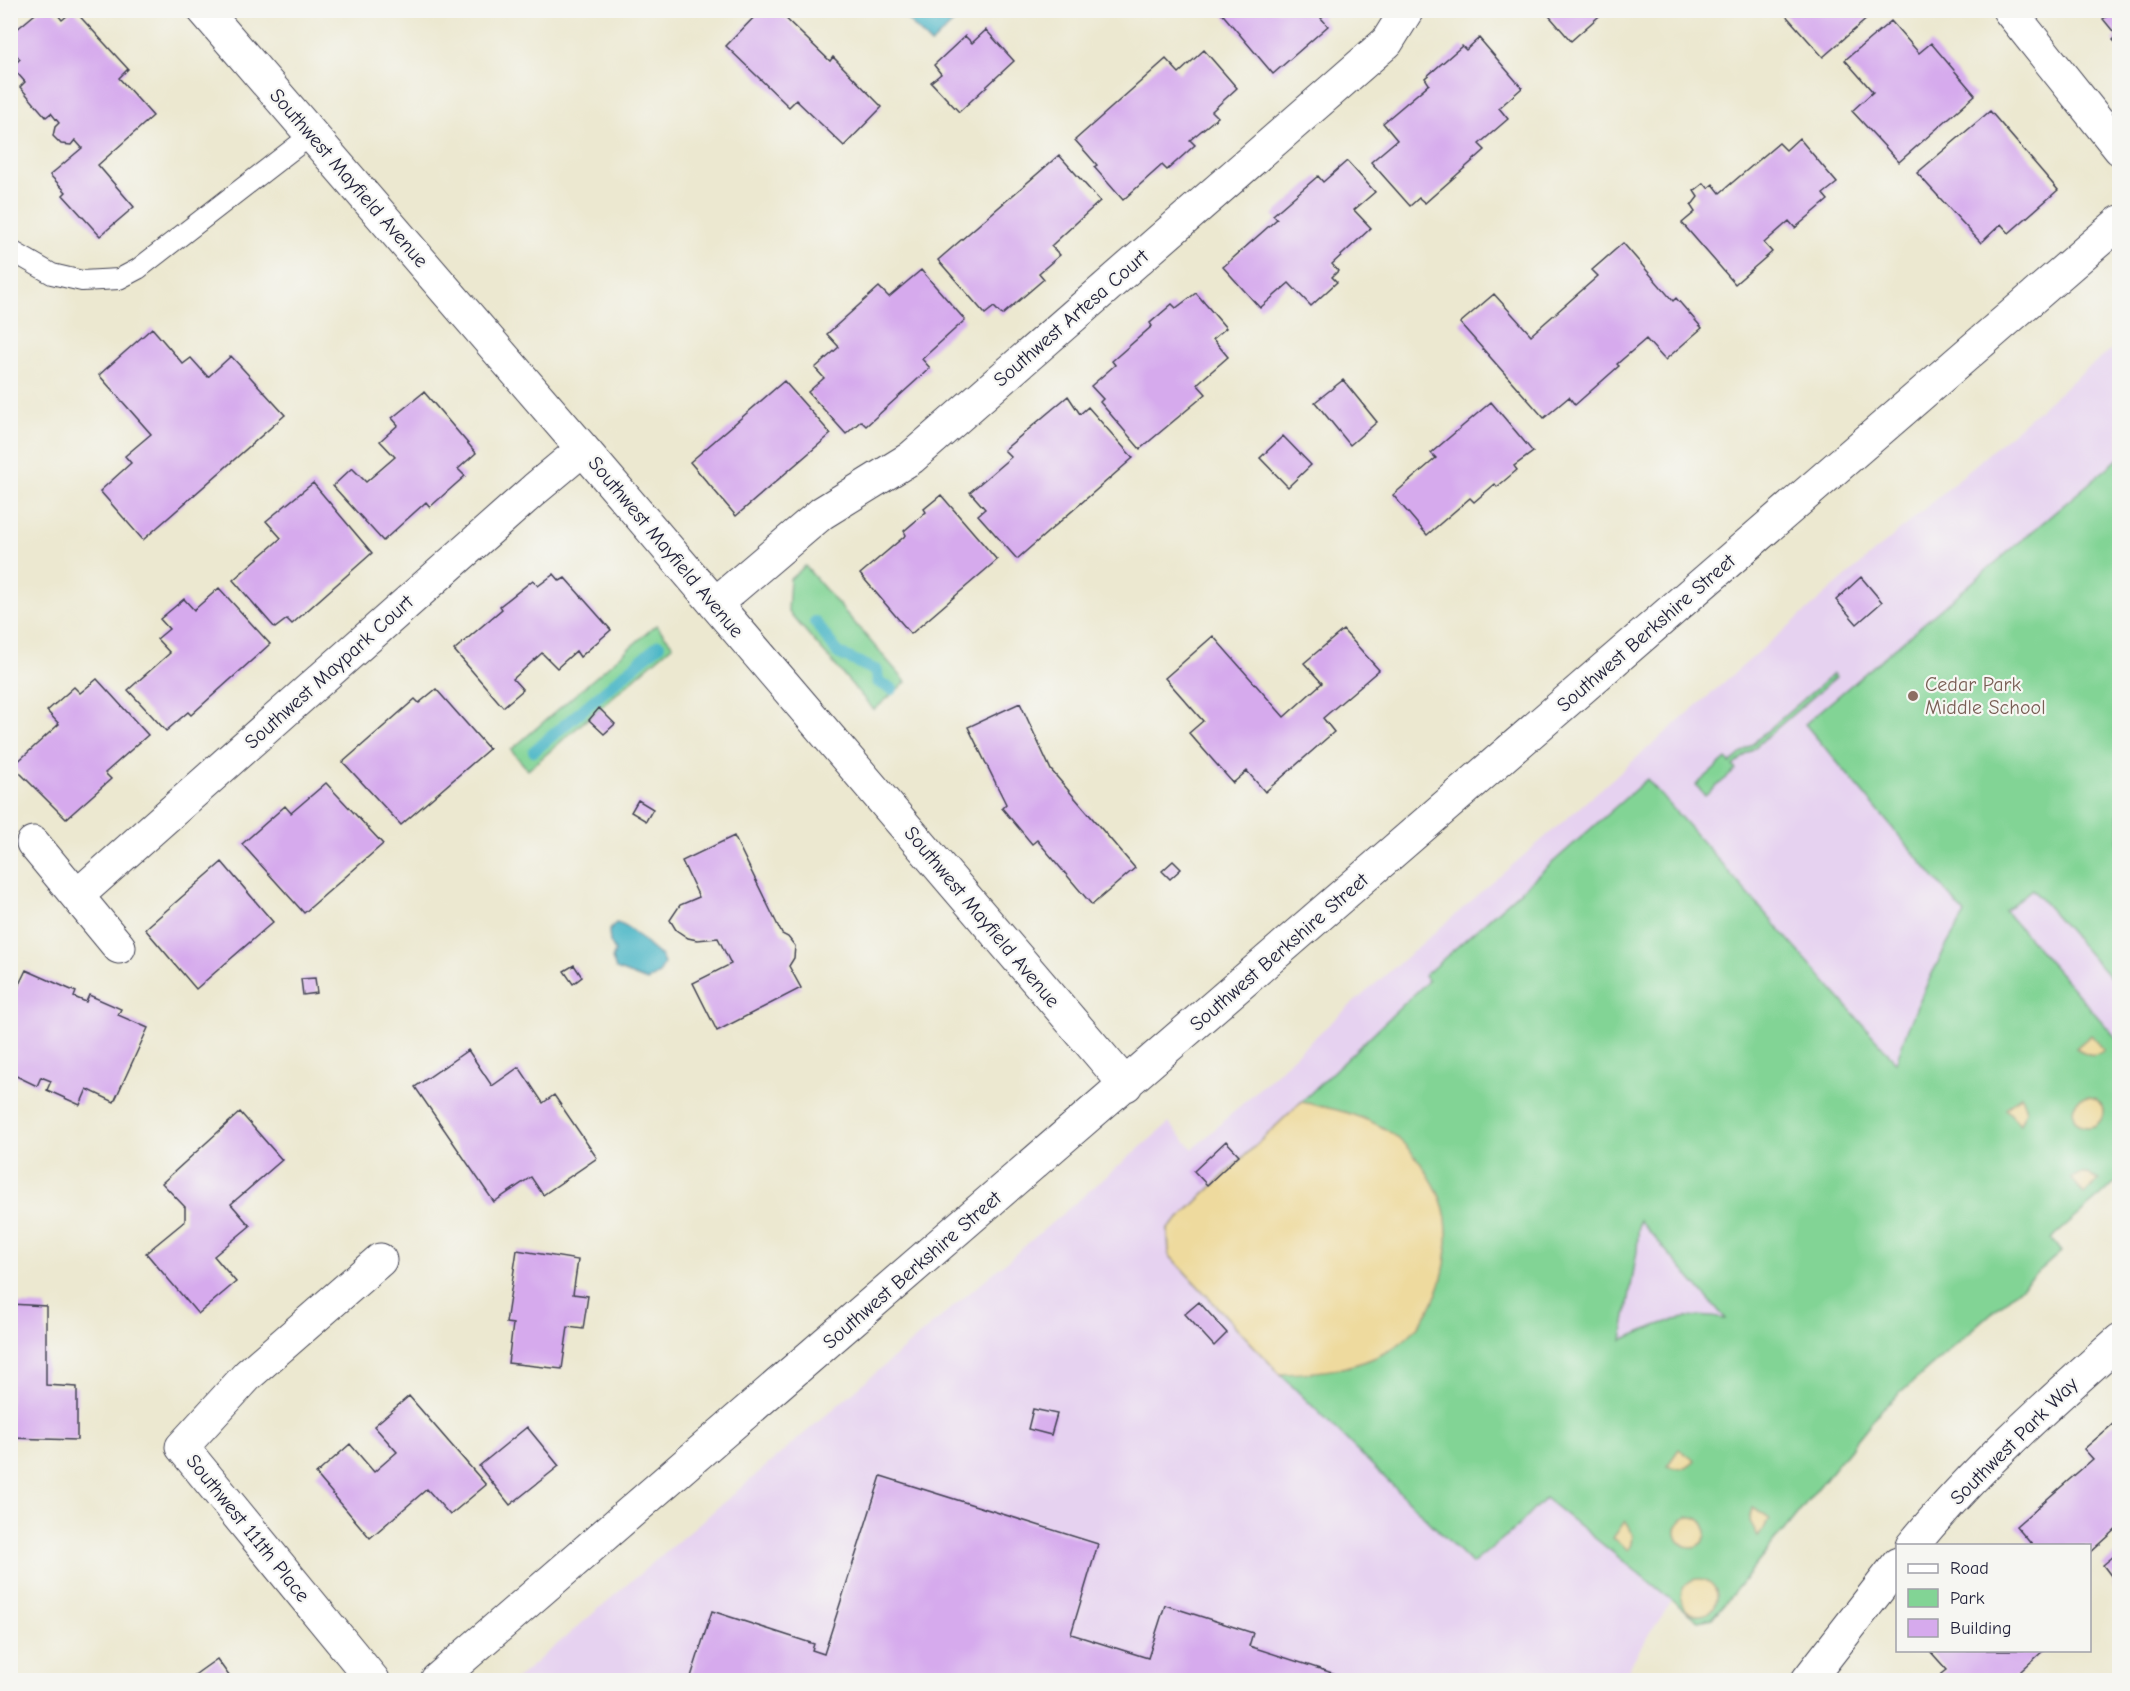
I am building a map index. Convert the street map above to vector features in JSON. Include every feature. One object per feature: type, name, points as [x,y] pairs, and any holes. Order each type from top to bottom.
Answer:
[{"type":"street","name":"Southwest Mayfield Avenue","points":[[204,10],[583,449],[1125,1085]]},
{"type":"street","name":"Southwest Artesa Court","points":[[715,604],[822,513],[911,458],[1387,42],[1407,10]]},
{"type":"street","points":[[2009,10],[2120,149]]},
{"type":"street","name":"Southwest Berkshire Street","points":[[437,1680],[2120,222]]},
{"type":"street","name":"Southwest Maypark Court","points":[[77,896],[535,489],[583,449]]},
{"type":"street","points":[[33,843],[119,947]]},
{"type":"street","name":"Southwest 111th Place","points":[[373,1680],[182,1447],[248,1375],[380,1260]]},
{"type":"street","name":"Southwest Park Way","points":[[1913,1544],[1980,1471],[2050,1402],[2120,1340]]},
{"type":"street","points":[[1808,1680],[1896,1567]]},
{"type":"lane","points":[[12,251],[52,274],[82,281],[118,279],[138,269],[312,135]]},
{"type":"shaded area","name":"Cedar Park Middle School","points":[[2119,343],[2119,1112],[1730,1514],[1641,1647],[1622,1680],[515,1680],[1169,1123],[1193,1149],[1337,1017]]},
{"type":"green space","points":[[2119,458],[2119,988],[2032,889],[2005,911],[2119,1041],[2119,1180],[2051,1239],[2061,1252],[1881,1410],[1713,1618],[1698,1621],[1545,1498],[1517,1527],[1472,1564],[1280,1374],[1169,1255],[1168,1229],[1428,981],[1424,976],[1647,779],[1896,1062],[1926,986],[1965,914],[1805,724]],"holes":[[[1639,1220],[1726,1319],[1685,1318],[1659,1325],[1622,1340],[1637,1251]]]},
{"type":"green space","points":[[805,566],[906,682],[874,710],[788,611],[790,579]]},
{"type":"green space","points":[[656,625],[673,645],[528,770],[511,750]]},
{"type":"green space","points":[[1833,674],[1836,677],[1733,766],[1736,770],[1705,796],[1696,785],[1726,759],[1730,763]]},
{"type":"sand","points":[[2091,1035],[2104,1050],[2097,1054],[2083,1052],[2076,1048]]},
{"type":"sand","points":[[2021,1095],[2026,1111],[2020,1124],[2006,1109]]},
{"type":"sand","points":[[2088,1097],[2099,1101],[2103,1112],[2099,1123],[2088,1127],[2077,1123],[2073,1112],[2077,1101]]},
{"type":"sand","points":[[1301,1102],[1349,1114],[1373,1123],[1384,1128],[1403,1143],[1420,1162],[1434,1184],[1444,1208],[1446,1257],[1443,1276],[1429,1310],[1418,1326],[1390,1350],[1350,1366],[1309,1373],[1280,1374],[1169,1255],[1168,1229]]},
{"type":"sand","points":[[2079,1174],[2088,1174],[2099,1180],[2084,1194],[2071,1178]]},
{"type":"sand","points":[[1679,1449],[1695,1461],[1682,1468],[1667,1466]]},
{"type":"sand","points":[[1753,1508],[1770,1519],[1758,1536],[1750,1521]]},
{"type":"sand","points":[[1691,1517],[1697,1518],[1705,1526],[1705,1538],[1697,1546],[1691,1547],[1685,1546],[1677,1538],[1676,1532],[1677,1526],[1685,1518]]},
{"type":"sand","points":[[1625,1521],[1632,1535],[1629,1550],[1613,1538]]},
{"type":"sand","points":[[1699,1579],[1711,1585],[1717,1597],[1711,1609],[1699,1615],[1687,1609],[1681,1597],[1687,1585]]},
{"type":"water","points":[[899,11],[948,11],[957,19],[931,44]]},
{"type":"water","points":[[616,923],[634,932],[661,956],[664,964],[659,974],[647,981],[616,969],[612,959],[615,951],[610,942],[609,931]]},
{"type":"building","points":[[40,10],[54,10],[62,20],[74,10],[128,69],[119,78],[153,116],[98,165],[134,207],[100,236],[63,195],[66,192],[50,175],[82,148],[75,140],[71,145],[61,144],[53,136],[55,127],[59,123],[51,113],[46,117],[20,87],[25,82],[12,67],[20,59],[10,48],[10,35]]},
{"type":"building","points":[[761,10],[777,10],[830,61],[833,57],[882,107],[844,146],[796,100],[789,107],[726,46]]},
{"type":"building","points":[[1219,10],[1329,10],[1321,18],[1328,26],[1273,74]]},
{"type":"building","points":[[1544,10],[1606,10],[1571,41]]},
{"type":"building","points":[[1781,10],[1877,10],[1823,57]]},
{"type":"building","points":[[2099,10],[2120,10],[2120,47],[2113,40],[2117,36],[2103,19],[2106,17]]},
{"type":"building","points":[[1891,21],[1919,53],[1931,43],[1975,95],[1899,162],[1852,111],[1873,92],[1845,60]]},
{"type":"building","points":[[986,30],[1014,61],[959,112],[931,82],[941,74],[934,65],[965,36],[972,43]]},
{"type":"building","points":[[1479,38],[1522,88],[1499,108],[1508,119],[1479,144],[1485,150],[1425,203],[1419,198],[1410,206],[1371,162],[1397,140],[1383,123],[1429,84],[1425,78],[1462,46],[1466,50]]},
{"type":"building","points":[[1204,50],[1237,88],[1212,111],[1218,117],[1190,140],[1195,145],[1167,170],[1162,165],[1123,200],[1094,167],[1097,165],[1075,140],[1166,59],[1179,73]]},
{"type":"building","points":[[1990,111],[2058,190],[2009,233],[2001,224],[1981,243],[1917,173]]},
{"type":"building","points":[[1799,138],[1837,183],[1823,194],[1828,200],[1795,228],[1789,221],[1764,243],[1772,252],[1735,284],[1682,223],[1695,212],[1691,206],[1698,197],[1694,191],[1704,183],[1708,188],[1713,184],[1720,193],[1779,143],[1786,150]]},
{"type":"building","points":[[1059,155],[1100,201],[1051,246],[1060,255],[1039,273],[1044,279],[1002,315],[994,307],[985,314],[938,260]]},
{"type":"building","points":[[1347,161],[1375,192],[1354,210],[1371,228],[1332,264],[1338,271],[1332,277],[1337,282],[1311,306],[1289,283],[1260,308],[1223,267],[1277,219],[1273,215],[1318,176],[1323,182]]},
{"type":"building","points":[[1623,243],[1673,301],[1676,298],[1702,328],[1665,360],[1646,339],[1575,405],[1569,397],[1544,418],[1460,323],[1494,294],[1531,335],[1598,276],[1592,270]]},
{"type":"building","points":[[921,270],[965,320],[922,359],[930,368],[866,426],[861,421],[846,434],[808,392],[824,378],[815,368],[839,347],[827,334],[879,287],[889,297]]},
{"type":"building","points":[[1196,293],[1226,328],[1213,339],[1228,357],[1197,384],[1206,394],[1140,449],[1100,402],[1103,399],[1091,386],[1115,365],[1112,361],[1152,326],[1150,323],[1172,304],[1176,308]]},
{"type":"building","points":[[152,328],[183,364],[191,358],[208,377],[231,356],[285,415],[143,540],[100,491],[131,463],[125,456],[151,434],[99,375]]},
{"type":"building","points":[[1343,380],[1377,422],[1350,445],[1315,402]]},
{"type":"building","points":[[784,381],[831,434],[736,516],[690,462]]},
{"type":"building","points":[[424,392],[476,453],[458,469],[465,476],[430,507],[426,502],[383,541],[333,486],[352,468],[366,482],[395,457],[380,441],[398,425],[392,418]]},
{"type":"building","points":[[1068,396],[1080,414],[1088,407],[1133,458],[1017,559],[978,515],[985,509],[970,492],[1011,457],[1004,450]]},
{"type":"building","points":[[1491,402],[1533,452],[1514,466],[1517,470],[1497,487],[1495,484],[1474,502],[1470,498],[1427,535],[1393,495],[1436,458],[1431,453]]},
{"type":"building","points":[[1283,436],[1311,465],[1288,487],[1260,458]]},
{"type":"building","points":[[313,483],[372,553],[292,624],[287,619],[275,628],[233,580],[281,538],[266,521]]},
{"type":"building","points":[[941,495],[997,560],[911,634],[860,574],[906,535],[904,531],[926,512],[924,509]]},
{"type":"building","points":[[554,574],[560,581],[565,578],[611,630],[580,657],[576,651],[557,668],[542,653],[513,679],[523,690],[503,707],[454,650],[502,609],[500,606],[533,580],[538,586]]},
{"type":"building","points":[[1861,577],[1882,602],[1857,624],[1836,600]]},
{"type":"building","points":[[219,588],[270,644],[191,715],[188,712],[166,731],[128,690],[170,653],[157,639],[169,629],[160,619],[184,599],[194,610]]},
{"type":"building","points":[[1343,630],[1379,670],[1323,718],[1334,732],[1265,792],[1247,771],[1233,783],[1189,733],[1203,721],[1165,678],[1213,636],[1284,717],[1322,683],[1304,663]]},
{"type":"building","points":[[97,679],[148,735],[105,773],[111,779],[66,819],[13,766],[59,724],[47,711],[74,687],[80,693]]},
{"type":"building","points":[[436,689],[489,749],[401,825],[343,762],[415,699],[419,703]]},
{"type":"building","points":[[1020,703],[1051,770],[1135,868],[1092,905],[1037,840],[1032,844],[1002,808],[1006,804],[968,727]]},
{"type":"building","points":[[599,708],[615,724],[604,734],[589,720]]},
{"type":"building","points":[[326,783],[383,844],[304,913],[242,844],[285,806],[291,813]]},
{"type":"building","points":[[638,800],[653,809],[646,821],[631,812]]},
{"type":"building","points":[[734,836],[782,934],[788,937],[795,946],[794,958],[789,966],[801,988],[717,1031],[693,983],[731,964],[718,938],[697,940],[688,938],[676,930],[670,920],[680,905],[699,897],[682,861]]},
{"type":"building","points":[[1173,861],[1181,869],[1170,879],[1162,871]]},
{"type":"building","points":[[222,862],[273,922],[196,989],[145,929]]},
{"type":"building","points":[[574,965],[582,977],[573,984],[564,971]]},
{"type":"building","points":[[26,970],[76,992],[74,997],[86,1002],[89,995],[121,1009],[118,1015],[148,1028],[114,1102],[87,1089],[80,1105],[47,1090],[51,1081],[41,1077],[37,1086],[10,1073],[10,1003]]},
{"type":"building","points":[[315,978],[317,993],[303,995],[301,979]]},
{"type":"building","points":[[468,1050],[492,1086],[519,1067],[543,1103],[554,1095],[597,1158],[543,1195],[531,1177],[494,1202],[415,1087]]},
{"type":"building","points":[[240,1112],[282,1160],[231,1204],[250,1226],[214,1256],[236,1282],[198,1314],[146,1253],[185,1221],[185,1207],[162,1183]]},
{"type":"building","points":[[1226,1141],[1239,1155],[1207,1185],[1194,1171]]},
{"type":"building","points":[[517,1250],[578,1260],[573,1294],[588,1296],[583,1329],[568,1327],[562,1369],[508,1363],[513,1324],[506,1323]]},
{"type":"building","points":[[1199,1302],[1227,1333],[1214,1346],[1185,1314]]},
{"type":"building","points":[[10,1304],[46,1306],[46,1385],[77,1387],[77,1440],[10,1438]]},
{"type":"building","points":[[409,1396],[486,1485],[450,1515],[427,1489],[370,1538],[316,1474],[350,1444],[374,1472],[397,1452],[374,1426]]},
{"type":"building","points":[[1033,1409],[1057,1414],[1051,1435],[1028,1429]]},
{"type":"building","points":[[2120,1418],[2120,1526],[2091,1552],[2091,1544],[2031,1544],[2016,1526],[2093,1459],[2084,1449]]},
{"type":"building","points":[[527,1427],[559,1466],[510,1505],[479,1466]]},
{"type":"building","points":[[881,1476],[1098,1544],[1071,1634],[1148,1658],[1165,1605],[1253,1633],[1249,1646],[1354,1680],[690,1680],[712,1611],[814,1644],[812,1650],[824,1654]]},
{"type":"building","points":[[2120,1551],[2120,1594],[2112,1585],[2115,1581],[2103,1565]]},
{"type":"building","points":[[1931,1652],[2042,1652],[2011,1680],[1934,1680],[1947,1670]]},
{"type":"building","points":[[217,1659],[232,1680],[188,1680],[200,1671]]},
{"type":"waterway","points":[[815,622],[838,653],[877,671],[878,682],[892,689]]},
{"type":"waterway","points":[[534,751],[659,645]]},
{"type":"place","name":"Cedar Park Middle School","points":[[1913,696]]}]
